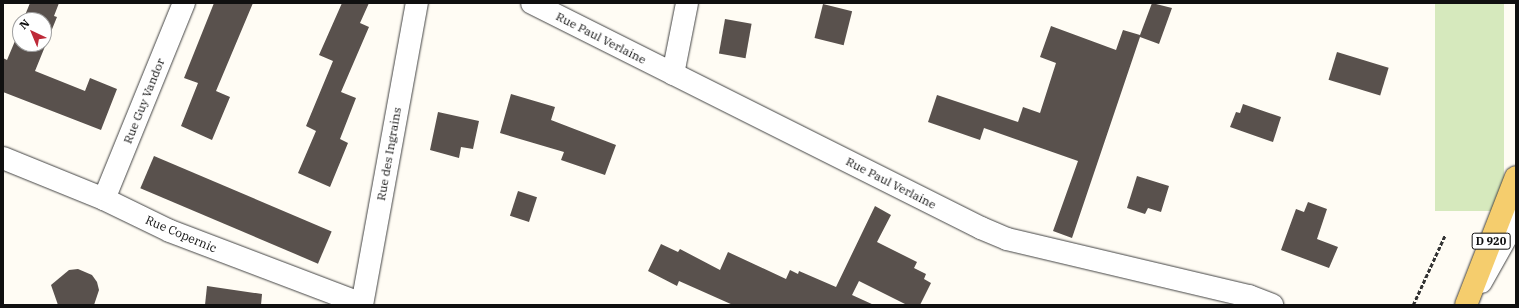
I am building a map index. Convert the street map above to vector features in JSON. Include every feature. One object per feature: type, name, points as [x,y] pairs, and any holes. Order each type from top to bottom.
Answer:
[{"type":"main road","name":"D 920","points":[[1466,305],[1516,177]]},
{"type":"street","name":"Rue Guy Vandor","points":[[104,199],[184,3]]},
{"type":"street","name":"Rue des Ingrains","points":[[362,304],[417,3]]},
{"type":"street","name":"Rue Paul Verlaine","points":[[532,3],[981,228],[1007,239],[1249,296],[1272,305]]},
{"type":"street","points":[[673,74],[688,3]]},
{"type":"street","name":"Rue Copernic","points":[[3,158],[104,199],[170,231],[362,304]]},
{"type":"street","points":[[1466,305],[1516,220]]},
{"type":"path","points":[[1413,305],[1445,235]]},
{"type":"green space","points":[[1435,3],[1504,3],[1504,211],[1435,211]]},
{"type":"building","points":[[30,3],[59,3],[54,16],[57,17],[52,29],[52,12],[26,12]]},
{"type":"building","points":[[214,3],[253,3],[216,91],[230,97],[212,140],[181,126],[198,83],[184,78]]},
{"type":"building","points":[[342,3],[369,3],[360,23],[369,27],[341,92],[356,98],[340,139],[348,143],[330,187],[298,173],[316,131],[306,126],[333,61],[319,55]]},
{"type":"building","points":[[1152,3],[1172,8],[1159,44],[1140,37],[1072,238],[1053,231],[1078,161],[984,128],[980,140],[928,122],[937,95],[1018,122],[1023,107],[1040,113],[1056,63],[1040,57],[1051,26],[1116,50],[1123,30],[1140,35]]},
{"type":"building","points":[[823,4],[852,11],[844,45],[815,38]]},
{"type":"building","points":[[725,19],[752,24],[746,58],[719,53]]},
{"type":"building","points":[[12,48],[12,52],[43,52],[35,71],[85,91],[90,78],[117,89],[101,130],[3,92],[3,58],[7,60]]},
{"type":"building","points":[[1337,52],[1389,68],[1380,96],[1329,80]]},
{"type":"building","points":[[511,94],[555,107],[551,120],[616,145],[605,175],[561,160],[564,152],[500,133]]},
{"type":"building","points":[[1243,104],[1281,117],[1273,142],[1230,127],[1236,112],[1240,113]]},
{"type":"building","points":[[438,112],[479,121],[473,149],[461,147],[459,158],[430,150]]},
{"type":"building","points":[[154,156],[332,231],[318,264],[140,188]]},
{"type":"building","points":[[1137,176],[1169,186],[1161,212],[1148,208],[1145,214],[1127,208]]},
{"type":"building","points":[[518,191],[537,197],[529,222],[510,216]]},
{"type":"building","points":[[1308,202],[1327,209],[1317,239],[1338,247],[1329,268],[1281,250],[1296,209],[1304,212]]},
{"type":"building","points":[[875,206],[891,215],[877,242],[917,262],[914,268],[926,274],[924,279],[931,283],[920,305],[907,305],[859,281],[852,295],[874,305],[733,305],[679,281],[677,286],[648,271],[661,244],[678,252],[680,249],[720,270],[728,252],[786,279],[790,270],[798,274],[799,271],[836,287]]},
{"type":"building","points":[[78,269],[92,275],[97,282],[99,290],[94,305],[58,305],[51,285],[69,270]]},
{"type":"building","points":[[207,286],[262,294],[261,305],[205,305]]}]
